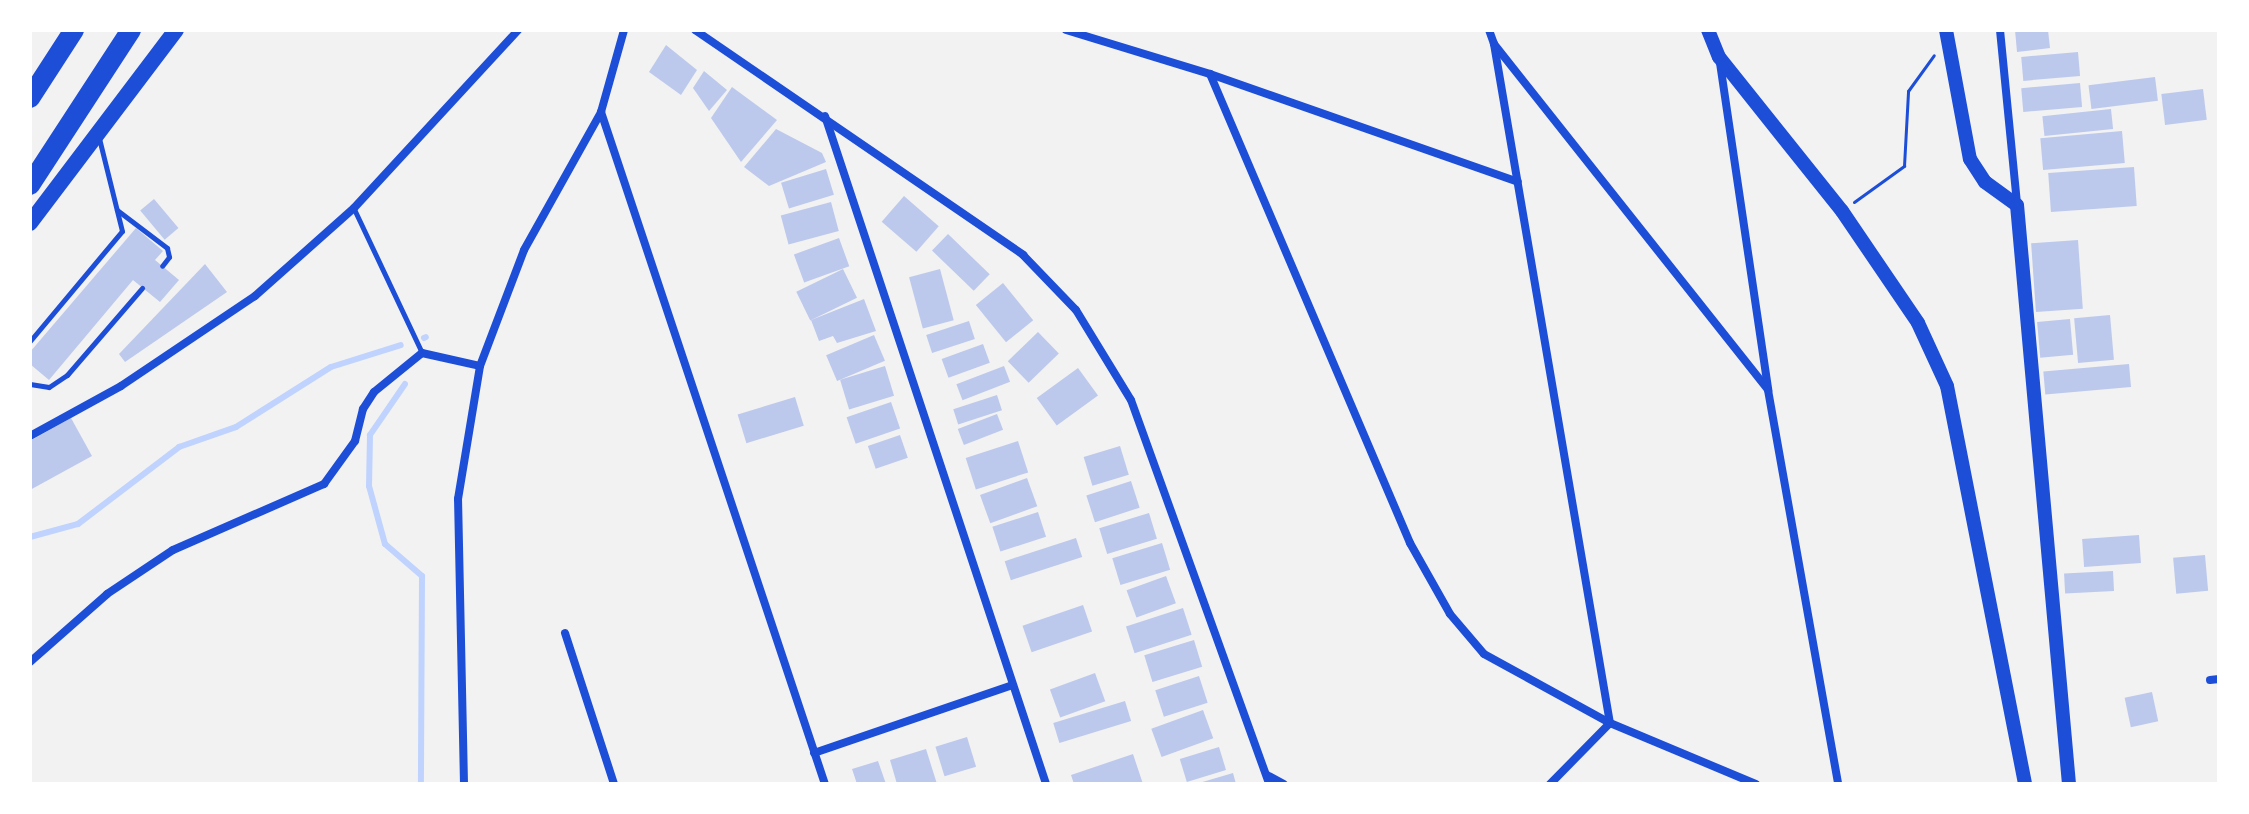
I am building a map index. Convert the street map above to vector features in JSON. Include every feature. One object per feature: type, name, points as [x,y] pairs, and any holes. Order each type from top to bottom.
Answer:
[{"type":"highway","points":[[30,98],[74,30]]},
{"type":"highway","points":[[30,185],[131,30]]},
{"type":"main road","points":[[30,223],[176,30]]},
{"type":"street","points":[[30,436],[121,386],[255,296],[354,208],[518,30]]},
{"type":"street","points":[[464,784],[458,499],[480,366],[524,250],[601,112],[624,30]]},
{"type":"street","points":[[695,30],[825,115],[1023,255],[1076,310],[1131,400],[1268,780],[1284,784]]},
{"type":"street","points":[[1066,30],[1210,74],[1518,182]]},
{"type":"street","points":[[1489,30],[1494,44],[1610,723]]},
{"type":"street","points":[[1708,30],[1719,57],[1768,390],[1838,784]]},
{"type":"street","points":[[2000,30],[2069,784]]},
{"type":"street","points":[[1947,33],[1970,159],[1985,182],[2017,205]]},
{"type":"street","points":[[1494,44],[1768,390]]},
{"type":"street","points":[[1719,57],[1842,211],[1918,323],[1947,386],[2025,784]]},
{"type":"street","points":[[1210,74],[1429,585],[1484,654],[1610,723],[1756,784]]},
{"type":"street","points":[[601,112],[825,784]]},
{"type":"street","points":[[825,115],[1046,784]]},
{"type":"street","points":[[30,662],[107,594],[173,550],[324,484],[355,441],[363,409],[374,392],[422,353],[480,366]]},
{"type":"street","points":[[565,633],[614,784]]},
{"type":"street","points":[[814,753],[1013,685]]},
{"type":"street","points":[[1550,784],[1610,723]]},
{"type":"lane","points":[[30,341],[122,231],[98,135]]},
{"type":"lane","points":[[354,208],[422,353]]},
{"type":"lane","points":[[116,209],[167,248],[169,257],[162,266]]},
{"type":"lane","points":[[30,384],[49,387],[67,375],[142,288]]},
{"type":"path","points":[[1842,211],[1904,166],[1908,91],[1947,33]]},
{"type":"building","points":[[2015,30],[2048,30],[2050,48],[2017,52]]},
{"type":"building","points":[[666,45],[697,70],[681,95],[649,72]]},
{"type":"building","points":[[2078,52],[2080,76],[2023,81],[2021,57]]},
{"type":"building","points":[[704,71],[727,90],[709,111],[693,88]]},
{"type":"building","points":[[2155,77],[2158,101],[2091,109],[2088,85]]},
{"type":"building","points":[[2080,83],[2082,107],[2023,112],[2021,88]]},
{"type":"building","points":[[732,87],[777,120],[741,162],[711,118]]},
{"type":"building","points":[[2203,89],[2207,120],[2165,125],[2161,94]]},
{"type":"building","points":[[2111,109],[2113,129],[2044,136],[2042,116]]},
{"type":"building","points":[[776,129],[822,153],[826,162],[769,186],[744,167]]},
{"type":"building","points":[[2122,131],[2125,163],[2043,170],[2040,138]]},
{"type":"building","points":[[2134,167],[2137,206],[2051,212],[2048,173]]},
{"type":"building","points":[[826,169],[834,195],[789,209],[781,183]]},
{"type":"building","points":[[904,196],[939,226],[916,252],[882,222]]},
{"type":"building","points":[[154,199],[178,228],[165,240],[140,211]]},
{"type":"building","points":[[831,202],[839,231],[789,244],[781,215]]},
{"type":"building","points":[[136,228],[163,251],[155,260],[179,280],[160,302],[133,280],[49,380],[30,364],[30,352]]},
{"type":"building","points":[[948,234],[990,274],[974,291],[932,251]]},
{"type":"building","points":[[839,238],[849,266],[804,283],[794,254]]},
{"type":"building","points":[[2078,240],[2083,309],[2036,312],[2031,243]]},
{"type":"building","points":[[205,264],[227,292],[125,362],[119,354]]},
{"type":"building","points":[[843,269],[857,298],[810,321],[796,292]]},
{"type":"building","points":[[940,269],[954,320],[923,328],[909,277]]},
{"type":"building","points":[[1003,283],[1033,320],[1006,342],[976,305]]},
{"type":"building","points":[[864,299],[876,331],[837,343],[833,336],[819,341],[811,320]]},
{"type":"building","points":[[2110,315],[2114,360],[2078,363],[2074,318]]},
{"type":"building","points":[[2070,319],[2073,355],[2040,358],[2037,322]]},
{"type":"building","points":[[969,321],[975,339],[932,353],[926,335]]},
{"type":"building","points":[[1038,332],[1059,354],[1029,383],[1008,361]]},
{"type":"building","points":[[874,335],[885,361],[837,381],[826,355]]},
{"type":"building","points":[[983,344],[990,363],[948,378],[942,359]]},
{"type":"building","points":[[2129,364],[2131,387],[2045,394],[2043,371]]},
{"type":"building","points":[[885,366],[894,396],[849,409],[840,380]]},
{"type":"building","points":[[1004,366],[1010,382],[962,400],[956,384]]},
{"type":"building","points":[[1078,368],[1098,396],[1057,425],[1037,398]]},
{"type":"building","points":[[997,395],[1002,410],[958,424],[953,409]]},
{"type":"building","points":[[795,397],[804,426],[746,443],[738,415]]},
{"type":"building","points":[[891,402],[900,428],[856,444],[847,417]]},
{"type":"building","points":[[997,414],[1003,430],[964,445],[958,429]]},
{"type":"building","points":[[71,418],[92,456],[30,490],[30,441]]},
{"type":"building","points":[[900,435],[908,458],[876,469],[868,446]]},
{"type":"building","points":[[1018,441],[1028,472],[976,489],[966,458]]},
{"type":"building","points":[[1120,446],[1129,475],[1092,486],[1084,457]]},
{"type":"building","points":[[1027,478],[1037,506],[990,523],[980,495]]},
{"type":"building","points":[[1131,481],[1140,508],[1095,522],[1086,496]]},
{"type":"building","points":[[1038,512],[1046,537],[1000,552],[992,527]]},
{"type":"building","points":[[1149,513],[1157,539],[1107,554],[1099,528]]},
{"type":"building","points":[[2139,535],[2141,563],[2084,567],[2082,539]]},
{"type":"building","points":[[1076,538],[1082,557],[1011,580],[1005,561]]},
{"type":"building","points":[[1162,543],[1170,570],[1120,585],[1112,558]]},
{"type":"building","points":[[2205,555],[2208,591],[2176,594],[2173,558]]},
{"type":"building","points":[[2113,571],[2114,591],[2065,594],[2064,574]]},
{"type":"building","points":[[1166,576],[1176,603],[1136,618],[1127,590]]},
{"type":"building","points":[[1083,605],[1092,631],[1032,652],[1022,626]]},
{"type":"building","points":[[1183,608],[1192,635],[1135,653],[1126,627]]},
{"type":"building","points":[[1194,640],[1202,667],[1152,682],[1144,655]]},
{"type":"building","points":[[1095,673],[1105,701],[1060,718],[1050,689]]},
{"type":"building","points":[[1199,676],[1208,703],[1164,717],[1155,690]]},
{"type":"building","points":[[2152,692],[2158,721],[2131,727],[2125,698]]},
{"type":"building","points":[[1125,701],[1131,721],[1059,743],[1053,723]]},
{"type":"building","points":[[1203,710],[1213,738],[1162,757],[1151,729]]},
{"type":"building","points":[[967,737],[976,767],[945,776],[935,747]]},
{"type":"building","points":[[1219,747],[1226,770],[1187,782],[1180,759]]},
{"type":"building","points":[[926,749],[937,784],[897,784],[890,760]]},
{"type":"building","points":[[1133,754],[1143,784],[1074,784],[1071,775]]},
{"type":"building","points":[[878,761],[886,784],[857,784],[852,769]]},
{"type":"building","points":[[1233,773],[1236,784],[1199,784],[1199,783]]},
{"type":"waterway","points":[[30,537],[78,524],[179,447],[236,427],[331,367],[401,345]]},
{"type":"waterway","points":[[405,384],[370,435],[369,486],[385,544],[422,576],[421,784]]}]
